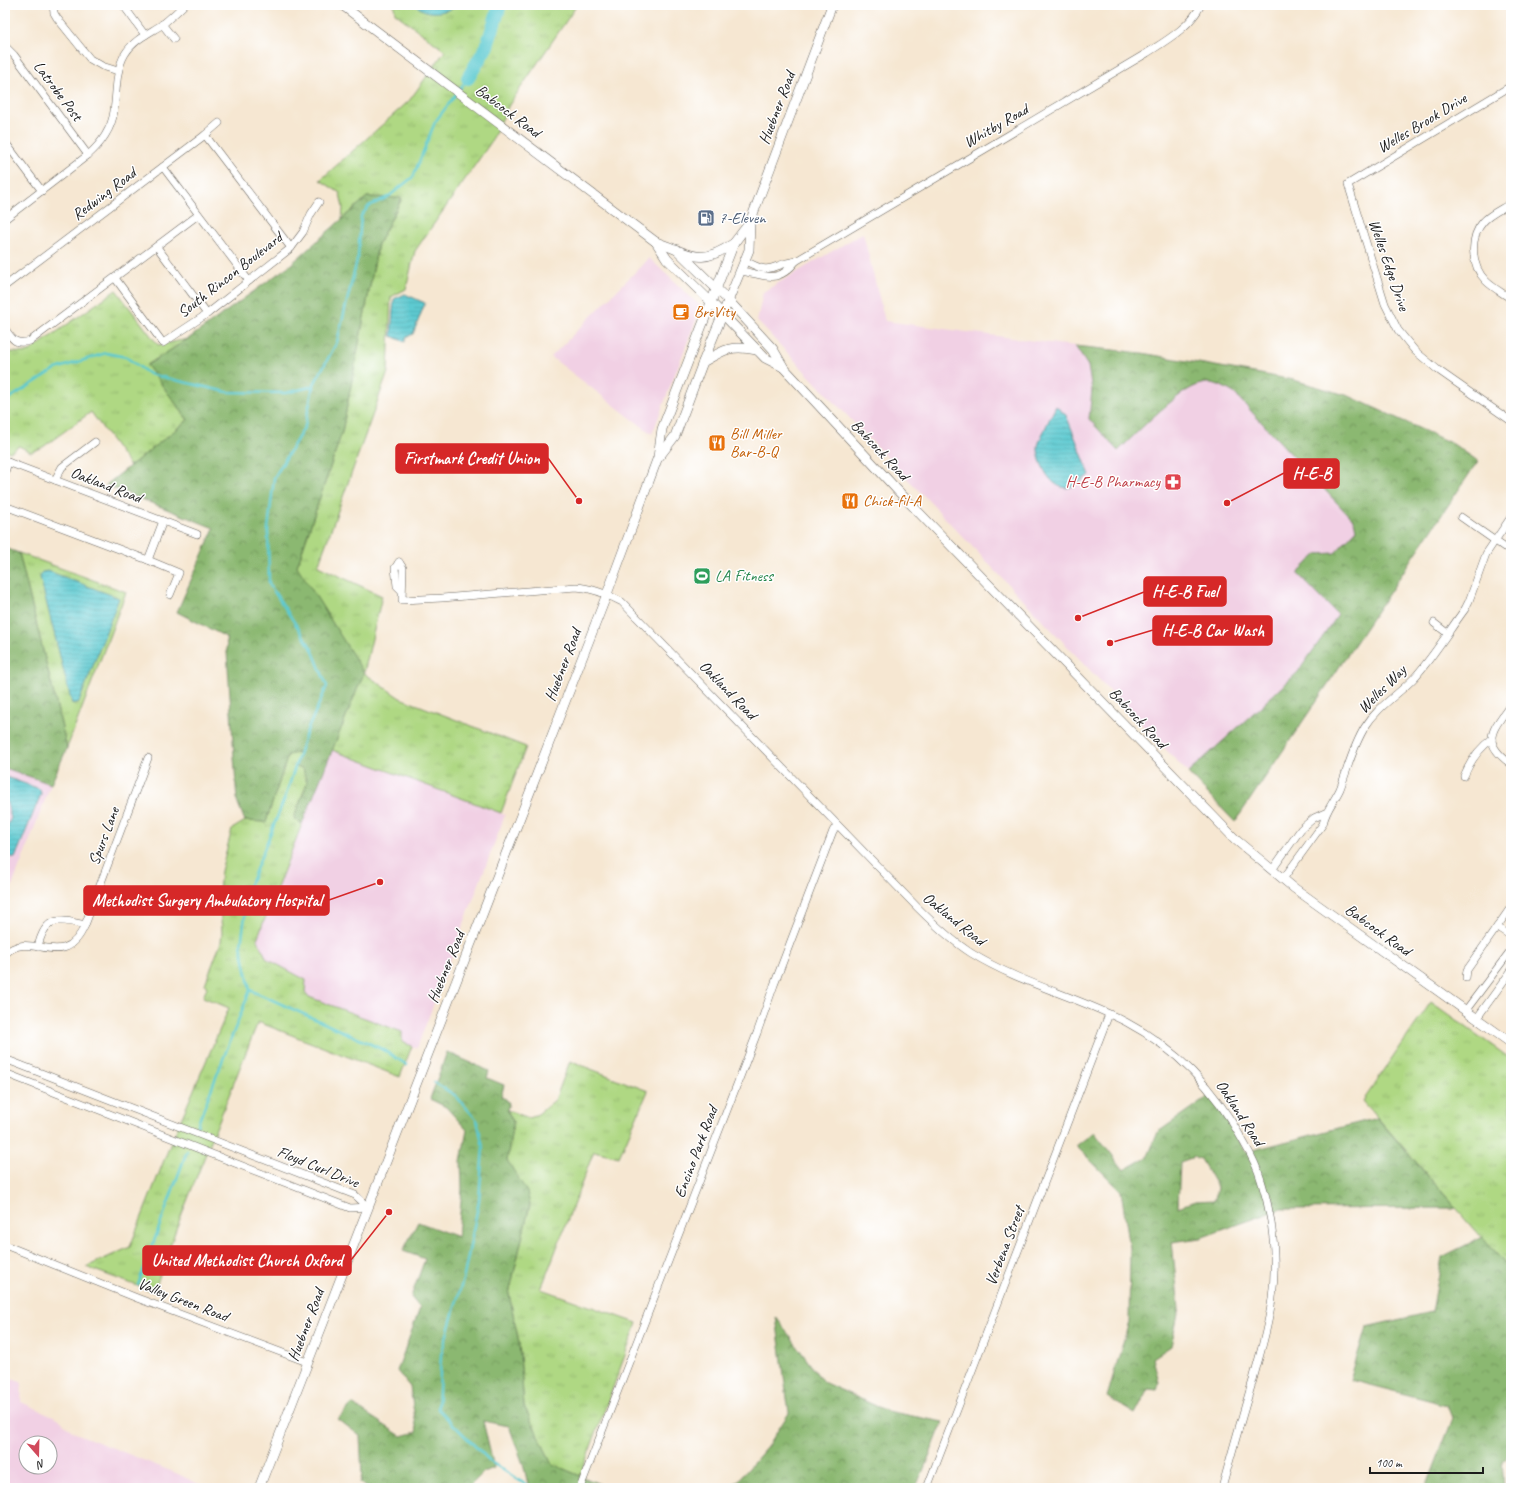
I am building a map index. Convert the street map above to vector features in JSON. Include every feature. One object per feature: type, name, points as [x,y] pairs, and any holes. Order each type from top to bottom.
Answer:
[{"type":"main road","name":"Babcock Road","points":[[342,5],[656,242],[676,249],[728,300],[773,349],[784,368],[900,493],[1016,615],[1087,685],[1180,784],[1236,840],[1283,879],[1385,954],[1511,1042]]},
{"type":"main road","name":"Huebner Road","points":[[260,1488],[307,1362],[482,918],[607,594],[658,457],[662,429],[716,288],[734,243],[750,222],[832,5]]},
{"type":"main road","name":"Huebner Road","points":[[658,457],[675,436],[703,362],[749,250],[750,222]]},
{"type":"main road","name":"Babcock Road","points":[[656,242],[667,259],[765,358],[784,368]]},
{"type":"main road","points":[[676,249],[696,257],[703,257],[720,253],[734,243]]},
{"type":"main road","points":[[703,362],[730,348],[741,347],[757,350]]},
{"type":"street","points":[[122,5],[145,35]]},
{"type":"street","points":[[5,219],[88,155],[100,143],[107,133],[112,121],[118,71],[130,46],[162,24],[184,5]]},
{"type":"street","name":"Whitby Road","points":[[744,260],[766,270],[796,260],[1147,53],[1175,35],[1188,24],[1201,5]]},
{"type":"street","points":[[53,7],[57,18],[90,59],[102,66],[118,71]]},
{"type":"street","points":[[162,24],[174,39]]},
{"type":"street","name":"Latrobe Post","points":[[5,46],[14,55],[88,155]]},
{"type":"street","name":"Welles Brook Drive","points":[[1348,184],[1511,86]]},
{"type":"street","name":"Redwing Road","points":[[5,286],[219,123]]},
{"type":"street","points":[[204,135],[291,248]]},
{"type":"street","points":[[5,142],[42,190]]},
{"type":"street","points":[[163,167],[249,281]]},
{"type":"street","name":"Welles Edge Drive","points":[[1348,184],[1385,304],[1391,318],[1406,342],[1426,362],[1511,421]]},
{"type":"street","name":"South Rincon Boulevard","points":[[115,278],[163,343],[207,314],[291,248],[303,232],[311,214],[319,202]]},
{"type":"street","points":[[1511,203],[1488,218],[1478,229],[1474,236],[1473,246],[1478,270],[1485,280],[1511,299]]},
{"type":"street","points":[[5,329],[14,341],[22,343],[30,341],[198,215]]},
{"type":"street","points":[[157,247],[207,314]]},
{"type":"street","name":"Whitby Road","points":[[740,271],[764,277],[771,277],[790,269],[796,260]]},
{"type":"street","points":[[55,480],[62,467],[95,442]]},
{"type":"street","points":[[5,472],[6,461]]},
{"type":"street","name":"Oakland Road","points":[[6,461],[197,534]]},
{"type":"street","points":[[5,506],[179,573],[170,595]]},
{"type":"street","points":[[1461,517],[1504,547]]},
{"type":"street","name":"Welles Way","points":[[1283,879],[1324,824],[1325,813],[1339,791],[1354,747],[1368,723],[1378,710],[1418,674],[1447,633],[1469,601],[1486,554],[1511,517]]},
{"type":"street","points":[[148,560],[163,521]]},
{"type":"street","name":"Oakland Road","points":[[401,590],[402,600],[447,598],[576,587],[590,588],[607,594],[627,605],[837,825],[940,929],[966,949],[989,963],[1127,1023],[1174,1055],[1208,1087],[1226,1112],[1251,1154],[1261,1178],[1268,1202],[1273,1233],[1274,1268],[1272,1298],[1264,1342],[1222,1488]]},
{"type":"street","points":[[1434,623],[1447,633]]},
{"type":"street","points":[[1511,704],[1494,729],[1492,739],[1496,752],[1511,764]]},
{"type":"street","points":[[1464,776],[1468,767],[1484,745],[1492,739]]},
{"type":"street","name":"Spurs Lane","points":[[5,954],[19,946],[25,945],[55,950],[67,946],[78,938],[85,925],[148,758]]},
{"type":"street","name":"Welles Way","points":[[1272,870],[1301,829],[1314,818],[1325,813]]},
{"type":"street","name":"Encino Park Road","points":[[580,1488],[758,1033],[777,978],[833,831],[837,825]]},
{"type":"street","points":[[1466,978],[1467,970],[1511,907]]},
{"type":"street","points":[[38,947],[43,930],[48,924],[55,920],[85,925]]},
{"type":"street","points":[[1498,927],[1511,936]]},
{"type":"street","points":[[1466,1010],[1511,950]]},
{"type":"street","points":[[1477,1018],[1511,971]]},
{"type":"street","name":"Verbena Street","points":[[927,1488],[1109,1014]]},
{"type":"street","name":"Floyd Curl Drive","points":[[5,1058],[355,1195],[368,1207]]},
{"type":"street","name":"Floyd Curl Drive","points":[[5,1073],[350,1208],[368,1207]]},
{"type":"street","points":[[220,1157],[222,1144]]},
{"type":"street","name":"Valley Green Road","points":[[5,1245],[138,1298],[307,1362]]},
{"type":"shaded area","points":[[863,233],[885,321],[1057,344],[1142,353],[1294,380],[1349,396],[1453,444],[1478,461],[1235,822],[757,321],[763,292]]},
{"type":"shaded area","points":[[649,258],[701,307],[652,434],[551,357]]},
{"type":"shaded area","points":[[332,750],[505,815],[417,1048],[302,1004],[278,990],[257,939]]},
{"type":"shaded area","points":[[5,768],[51,784],[5,905]]},
{"type":"shaded area","points":[[5,1377],[22,1382],[21,1402],[58,1418],[73,1432],[178,1474],[206,1488],[5,1488]]},
{"type":"green space","points":[[394,5],[577,5],[509,105],[491,142],[415,251],[406,289],[391,297],[388,372],[318,566],[382,596],[364,673],[400,698],[526,747],[501,813],[332,750],[335,742],[297,566],[342,432],[378,244],[402,199],[367,197],[342,219],[343,208],[340,193],[320,180],[409,101],[445,51],[395,13]]},
{"type":"green space","points":[[367,197],[402,198],[378,244],[342,432],[297,566],[364,673],[302,824],[294,818],[307,783],[303,769],[296,767],[300,752],[288,755],[266,822],[245,821],[237,801],[226,637],[177,612],[214,528],[106,485],[188,420],[147,365],[188,339],[290,265]]},
{"type":"green space","points":[[116,290],[158,345],[188,339],[147,365],[188,420],[130,466],[91,412],[43,447],[31,452],[19,446],[10,452],[5,450],[5,356],[11,352],[27,353]]},
{"type":"green space","points":[[1075,346],[1142,353],[1294,380],[1349,396],[1453,444],[1478,461],[1235,822],[1188,773],[1298,672],[1338,615],[1297,573],[1317,554],[1335,553],[1356,530],[1354,521],[1234,393],[1215,384],[1208,383],[1198,385],[1186,391],[1161,410],[1118,451],[1089,419],[1092,390],[1088,366]]},
{"type":"green space","points":[[5,548],[19,553],[67,748],[51,784],[5,768]]},
{"type":"green space","points":[[19,553],[126,592],[67,748]]},
{"type":"green space","points":[[300,752],[307,783],[294,818],[302,824],[257,939],[267,959],[306,980],[305,992],[309,997],[402,1032],[402,1042],[412,1046],[400,1077],[258,1022],[176,1229],[154,1292],[86,1267],[130,1247],[170,1145],[229,1008],[203,997],[207,988],[205,984],[221,942],[222,933],[219,891],[221,871],[232,829],[245,821],[266,822],[288,755]]},
{"type":"green space","points":[[1431,1002],[1511,1059],[1511,1271],[1363,1101]]},
{"type":"green space","points":[[447,1052],[489,1071],[487,1078],[504,1085],[501,1097],[506,1099],[509,1103],[507,1110],[513,1122],[507,1160],[527,1192],[530,1204],[509,1294],[519,1343],[524,1406],[552,1464],[609,1488],[529,1488],[523,1464],[509,1426],[483,1421],[494,1468],[484,1472],[468,1488],[367,1488],[360,1483],[362,1475],[360,1436],[338,1419],[352,1404],[401,1436],[417,1432],[410,1387],[397,1371],[420,1308],[411,1297],[425,1259],[403,1251],[418,1222],[458,1237],[462,1188],[461,1161],[467,1130],[446,1107],[430,1099]]},
{"type":"green space","points":[[570,1061],[648,1091],[619,1157],[594,1151],[541,1289],[637,1323],[580,1476],[552,1464],[524,1406],[519,1343],[509,1294],[530,1204],[507,1160],[513,1122],[507,1110],[529,1118],[538,1114],[555,1100]]},
{"type":"green space","points":[[1211,1095],[1246,1152],[1377,1118],[1456,1208],[1281,1209],[1200,1238],[1172,1242],[1179,1309],[1171,1346],[1153,1358],[1159,1382],[1157,1390],[1148,1389],[1135,1414],[1107,1397],[1129,1322],[1130,1248],[1121,1191],[1076,1146],[1094,1132],[1124,1170],[1148,1156],[1158,1132]],"holes":[[[1194,1157],[1201,1159],[1217,1187],[1215,1200],[1195,1201],[1178,1207],[1180,1162]]]},
{"type":"green space","points":[[1482,1237],[1511,1271],[1511,1451],[1501,1463],[1503,1488],[1426,1488],[1453,1418],[1448,1405],[1350,1380],[1366,1327],[1432,1312],[1442,1257]]},
{"type":"green space","points":[[776,1317],[823,1382],[887,1411],[943,1422],[916,1488],[726,1488],[738,1481],[767,1447],[789,1413]]},
{"type":"water","points":[[416,5],[459,5],[449,10],[431,12],[421,9]]},
{"type":"water","points":[[405,294],[425,303],[413,334],[407,337],[405,342],[391,336],[394,299]]},
{"type":"water","points":[[1056,406],[1066,415],[1090,475],[1071,487],[1064,488],[1052,481],[1047,475],[1038,453],[1039,443]]},
{"type":"water","points":[[48,571],[119,598],[79,702],[72,704],[40,577],[42,572]]},
{"type":"water","points":[[6,777],[40,789],[41,794],[15,858],[9,856],[5,841],[7,828],[11,818],[5,797]]},
{"type":"waterway","points":[[468,78],[487,46],[500,5]]},
{"type":"waterway","points":[[407,1065],[384,1050],[250,990],[241,945],[249,887],[286,795],[306,733],[327,686],[312,649],[269,584],[268,529],[274,478],[305,426],[313,386],[337,342],[358,256],[361,216],[369,206],[388,197],[413,177],[435,122],[468,78]]},
{"type":"waterway","points":[[5,401],[56,369],[106,353],[126,357],[149,374],[227,392],[286,393],[314,386]]},
{"type":"waterway","points":[[197,1126],[250,990]]},
{"type":"waterway","points":[[434,1082],[456,1096],[477,1120],[483,1147],[479,1201],[464,1276],[441,1355],[438,1409],[491,1462],[531,1488]]},
{"type":"waterway","points":[[138,1285],[187,1151]]},
{"type":"place","name":"7-Eleven","points":[[706,218]]},
{"type":"place","name":"BreVity","points":[[681,312]]},
{"type":"place","name":"Bill Miller Bar-B-Q","points":[[717,443]]},
{"type":"place","name":"H-E-B Pharmacy","points":[[1173,482]]},
{"type":"place","name":"Firstmark Credit Union","points":[[579,501]]},
{"type":"place","name":"Chick-fil-A","points":[[850,501]]},
{"type":"place","name":"H-E-B","points":[[1227,503]]},
{"type":"place","name":"LA Fitness","points":[[702,576]]},
{"type":"place","name":"H-E-B Fuel","points":[[1078,618]]},
{"type":"place","name":"H-E-B Car Wash","points":[[1110,643]]},
{"type":"place","name":"Methodist Surgery Ambulatory Hospital","points":[[380,882]]},
{"type":"place","name":"United Methodist Church Oxford","points":[[389,1212]]}]
